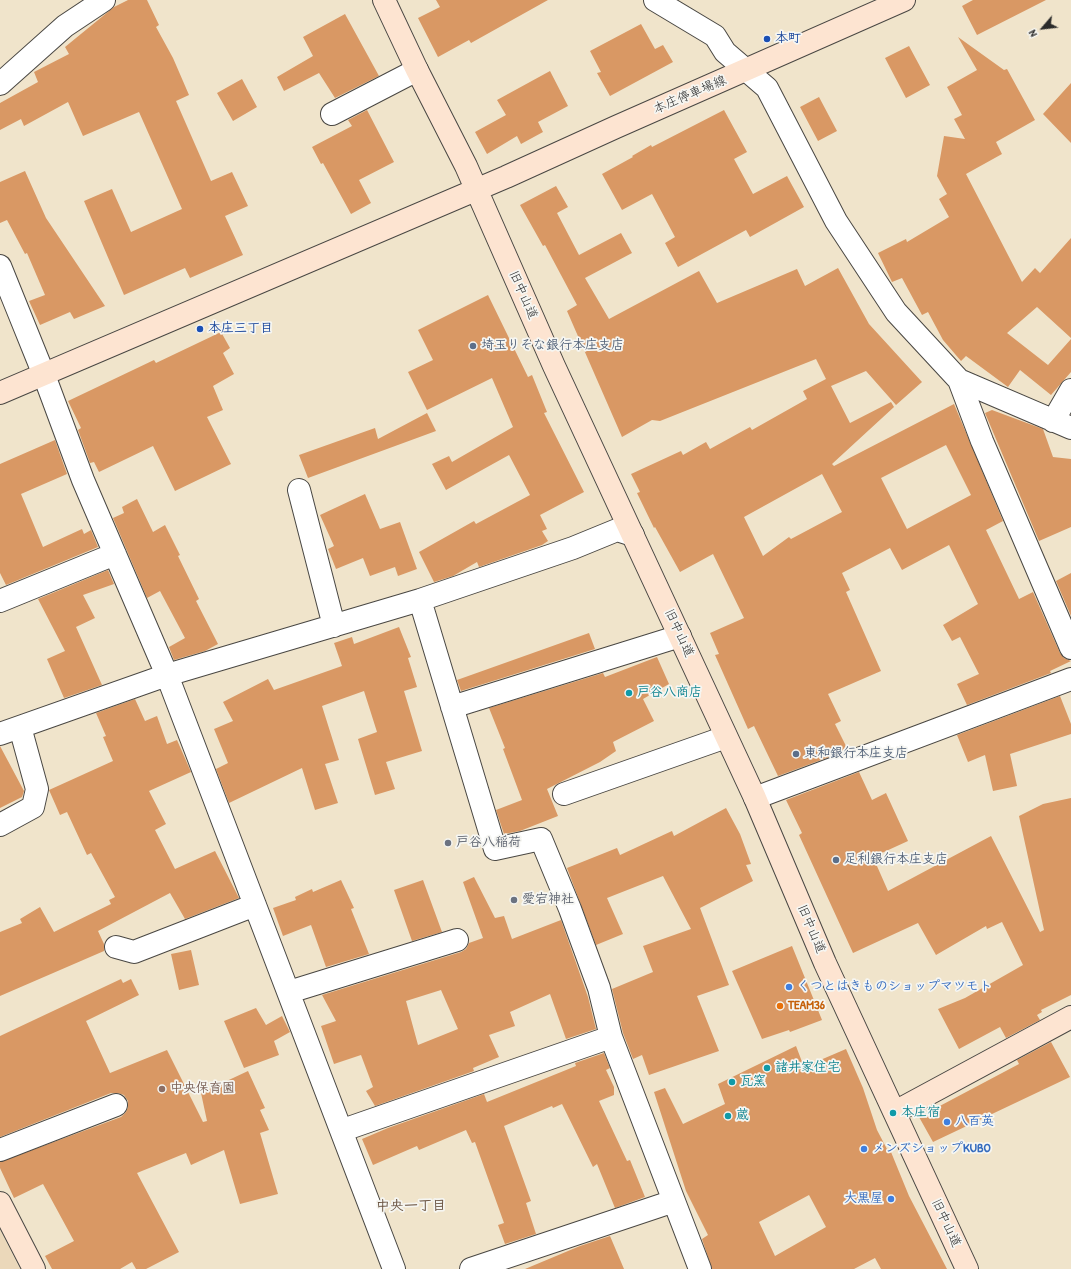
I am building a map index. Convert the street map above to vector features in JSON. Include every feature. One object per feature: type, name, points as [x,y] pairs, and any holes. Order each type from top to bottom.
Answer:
[{"type":"main road","name":"旧中山道","points":[[384,0],[476,189],[551,359],[755,798],[825,963],[967,1269]]},
{"type":"main road","name":"本庄停車場線","points":[[0,393],[476,189],[904,0]]},
{"type":"main road","points":[[895,1112],[1071,1017]]},
{"type":"main road","points":[[0,1204],[34,1269]]},
{"type":"street","points":[[0,84],[65,26],[104,0]]},
{"type":"street","points":[[655,0],[715,36],[725,52],[767,88],[836,221],[896,312],[958,380],[982,441],[1071,648]]},
{"type":"street","points":[[332,114],[417,70]]},
{"type":"street","points":[[0,266],[44,375],[83,480],[167,675],[343,1130],[393,1269]]},
{"type":"street","points":[[958,380],[1062,424],[1071,390]]},
{"type":"street","points":[[299,490],[334,626]]},
{"type":"street","points":[[0,825],[33,807],[37,789],[10,730],[167,675],[420,600],[573,548],[617,530],[633,535]]},
{"type":"street","points":[[0,601],[115,554]]},
{"type":"street","points":[[420,600],[495,849],[541,839],[570,909],[599,988],[611,1037],[700,1269]]},
{"type":"street","points":[[452,707],[680,636]]},
{"type":"street","points":[[755,798],[1071,679]]},
{"type":"street","points":[[564,794],[726,737]]},
{"type":"street","points":[[116,947],[134,952],[255,905]]},
{"type":"street","points":[[289,992],[457,940]]},
{"type":"street","points":[[343,1130],[611,1037]]},
{"type":"street","points":[[0,1150],[116,1105]]},
{"type":"street","points":[[471,1269],[674,1201]]},
{"type":"shaded area","points":[[0,1230],[20,1269],[0,1269]]},
{"type":"building","points":[[128,0],[147,0],[159,25],[156,27],[173,58],[189,95],[176,101],[211,181],[232,172],[248,206],[225,216],[243,255],[190,278],[185,268],[124,295],[84,201],[112,189],[131,232],[182,209],[139,112],[83,136],[68,102],[24,126],[21,119],[0,130],[0,103],[38,82],[34,72],[69,54],[65,47],[114,7]]},
{"type":"building","points":[[436,0],[548,0],[471,43],[469,40],[438,57],[418,18],[440,7]]},
{"type":"building","points":[[973,0],[1046,0],[977,35],[962,6]]},
{"type":"building","points":[[345,14],[379,76],[335,98],[319,73],[284,91],[277,77],[313,56],[303,37]]},
{"type":"building","points":[[641,24],[655,49],[663,45],[673,62],[610,96],[597,73],[601,72],[590,51]]},
{"type":"building","points":[[958,37],[1004,70],[1007,69],[1035,120],[996,142],[1002,154],[966,174],[1022,282],[1035,268],[1040,273],[1071,238],[1071,338],[1037,307],[1007,333],[1048,365],[1071,339],[1071,372],[1051,395],[1020,370],[1008,387],[966,356],[961,361],[943,340],[928,312],[922,315],[902,278],[892,282],[878,253],[906,239],[907,242],[949,217],[939,199],[947,194],[937,176],[944,136],[965,139],[954,119],[962,115],[947,87],[977,70]]},
{"type":"building","points":[[909,46],[930,85],[906,98],[885,58]]},
{"type":"building","points":[[550,71],[568,106],[538,122],[543,132],[521,144],[517,136],[487,154],[475,132],[506,115],[497,100]]},
{"type":"building","points":[[242,79],[257,107],[233,121],[217,93]]},
{"type":"building","points":[[1071,83],[1071,143],[1043,114]]},
{"type":"building","points":[[819,97],[837,131],[818,141],[800,107]]},
{"type":"building","points":[[367,110],[394,162],[359,180],[371,203],[351,214],[323,163],[321,164],[312,147],[352,126],[348,120]]},
{"type":"building","points":[[724,110],[747,152],[734,159],[753,194],[787,176],[804,207],[750,237],[746,230],[678,267],[665,243],[675,237],[652,194],[622,210],[602,174],[651,145],[652,147]]},
{"type":"building","points":[[25,171],[46,218],[105,306],[74,319],[70,312],[40,325],[29,301],[45,295],[27,253],[25,254],[7,220],[0,223],[0,182]]},
{"type":"building","points":[[556,186],[568,207],[557,213],[579,255],[621,233],[632,253],[585,278],[609,319],[699,271],[717,303],[797,269],[805,286],[838,268],[869,324],[922,382],[896,405],[866,371],[831,386],[850,423],[891,402],[894,407],[832,464],[834,466],[954,404],[1003,521],[986,530],[1019,599],[1033,592],[1060,653],[1064,658],[1071,661],[1050,671],[1051,673],[967,705],[957,684],[979,674],[960,637],[952,641],[943,625],[978,604],[949,545],[902,570],[890,548],[842,573],[850,590],[846,592],[881,671],[828,694],[841,721],[835,724],[848,750],[778,776],[754,726],[748,729],[715,655],[719,654],[710,633],[744,618],[713,554],[680,572],[655,527],[654,528],[637,493],[640,492],[631,474],[681,451],[683,455],[706,442],[710,449],[750,427],[752,430],[807,399],[803,391],[826,379],[816,359],[660,421],[652,420],[622,437],[567,311],[577,305],[545,245],[543,246],[520,205]],"holes":[[[946,445],[971,495],[907,529],[881,478]],[[822,474],[842,512],[791,539],[789,537],[763,556],[744,517]]]},
{"type":"building","points":[[488,295],[528,377],[532,375],[547,412],[544,413],[584,492],[540,515],[547,529],[542,531],[548,541],[542,545],[479,567],[477,562],[453,576],[434,582],[419,552],[474,521],[476,524],[530,495],[509,455],[446,490],[432,464],[449,456],[452,462],[513,427],[492,378],[427,410],[408,372],[433,360],[418,330]]},
{"type":"building","points":[[221,332],[230,348],[223,353],[234,374],[213,386],[223,410],[207,417],[231,464],[175,491],[153,446],[99,472],[94,462],[90,463],[78,430],[81,428],[68,401],[154,360],[156,363]]},
{"type":"building","points":[[992,410],[1043,429],[1053,457],[1071,459],[1071,527],[1039,541],[985,413]]},
{"type":"building","points":[[427,413],[436,431],[308,478],[299,455],[375,428],[378,439]]},
{"type":"building","points":[[55,440],[67,474],[21,494],[43,547],[82,529],[84,534],[91,530],[98,547],[6,585],[0,573],[0,464]]},
{"type":"building","points":[[365,494],[380,529],[400,522],[417,569],[398,576],[395,567],[370,576],[363,558],[336,569],[328,549],[334,546],[320,515]]},
{"type":"building","points":[[137,499],[153,532],[165,525],[180,555],[178,556],[199,599],[196,601],[218,644],[205,651],[174,660],[169,647],[185,638],[160,591],[147,598],[113,518],[124,513],[122,507]]},
{"type":"building","points":[[108,570],[114,584],[83,595],[95,618],[76,627],[102,685],[64,698],[47,659],[65,651],[38,599]]},
{"type":"building","points":[[1071,573],[1071,616],[1056,581]]},
{"type":"building","points":[[399,627],[411,657],[408,658],[417,687],[404,691],[422,751],[386,762],[395,789],[375,795],[358,739],[377,732],[364,691],[322,706],[339,760],[325,764],[338,803],[315,810],[302,768],[229,803],[216,769],[228,763],[214,729],[233,721],[223,702],[268,679],[274,690],[342,666],[334,643],[352,637],[354,644]]},
{"type":"building","points":[[589,633],[595,649],[461,691],[457,680]]},
{"type":"building","points":[[657,657],[669,684],[643,699],[654,721],[613,742],[616,751],[600,762],[547,789],[558,816],[520,831],[504,834],[496,810],[522,800],[503,749],[505,748],[489,708],[603,673],[605,677]]},
{"type":"building","points":[[1060,696],[1071,724],[1071,734],[1010,754],[1017,786],[993,791],[985,755],[968,762],[957,735]]},
{"type":"building","points":[[135,699],[145,721],[157,716],[167,744],[177,740],[191,772],[149,791],[166,824],[155,830],[175,869],[215,851],[239,898],[185,919],[170,893],[98,931],[104,944],[104,951],[0,996],[0,932],[22,923],[20,919],[40,907],[54,932],[111,904],[109,900],[115,897],[91,853],[87,855],[67,812],[60,815],[49,790],[113,761],[103,737],[106,736],[96,713]]},
{"type":"building","points":[[0,746],[24,791],[22,797],[0,808]]},
{"type":"building","points":[[859,772],[872,800],[886,793],[908,841],[873,857],[888,891],[991,836],[1040,932],[1044,930],[1019,816],[1043,804],[1071,798],[1071,995],[1041,1010],[1042,1012],[1037,1015],[1040,1020],[1006,1038],[1000,1027],[959,1049],[938,1009],[965,998],[1023,965],[1002,922],[987,929],[986,926],[936,955],[918,923],[853,953],[799,835],[802,833],[786,800]]},
{"type":"building","points":[[726,808],[740,834],[751,864],[746,865],[753,881],[700,908],[729,985],[697,996],[719,1051],[649,1075],[642,1055],[633,1059],[623,1033],[612,989],[653,972],[643,946],[691,929],[663,876],[607,898],[623,934],[596,945],[567,868],[617,848],[620,855],[672,831],[674,836]]},
{"type":"building","points":[[474,877],[495,918],[504,916],[512,939],[561,920],[588,997],[596,1029],[566,1039],[550,994],[510,1012],[515,1026],[489,1035],[499,1057],[473,1068],[474,1071],[375,1106],[366,1091],[373,1087],[361,1055],[334,1064],[321,1026],[336,1021],[322,995],[461,952],[466,949],[469,943],[483,938],[463,882]],"holes":[[[441,990],[458,1029],[418,1045],[406,1001]]]},
{"type":"building","points":[[341,880],[354,908],[351,909],[369,954],[326,967],[311,925],[283,936],[273,908],[296,900],[295,897],[312,889],[313,892]]},
{"type":"building","points":[[423,880],[442,932],[412,941],[394,890]]},
{"type":"building","points":[[792,946],[822,1020],[790,1032],[789,1030],[762,1039],[732,971]]},
{"type":"building","points":[[191,950],[199,985],[179,990],[171,954]]},
{"type":"building","points":[[121,979],[123,983],[131,979],[139,995],[86,1021],[110,1073],[167,1050],[203,1122],[207,1121],[201,1093],[248,1071],[265,1108],[260,1110],[269,1130],[260,1133],[278,1194],[240,1204],[224,1150],[191,1165],[186,1153],[137,1173],[179,1252],[146,1269],[136,1269],[132,1262],[120,1269],[52,1269],[45,1256],[74,1241],[43,1184],[14,1198],[0,1168],[0,1162],[121,1117],[126,1112],[128,1101],[124,1095],[111,1093],[0,1137],[0,1036]]},
{"type":"building","points":[[256,1008],[266,1025],[282,1016],[290,1032],[274,1041],[279,1055],[244,1068],[224,1021]]},
{"type":"building","points":[[1051,1042],[1070,1077],[933,1142],[919,1117],[1019,1064],[1017,1060]]},
{"type":"building","points":[[796,1046],[804,1067],[846,1049],[863,1088],[877,1130],[889,1153],[891,1152],[909,1196],[947,1269],[881,1269],[875,1258],[854,1269],[712,1269],[702,1239],[708,1235],[686,1191],[654,1092],[665,1088],[683,1124],[725,1104],[718,1084]],"holes":[[[809,1195],[826,1227],[775,1256],[759,1222]]]},
{"type":"building","points":[[604,1053],[610,1068],[606,1070],[614,1087],[614,1095],[599,1101],[627,1161],[630,1160],[645,1197],[615,1208],[597,1164],[593,1167],[562,1104],[553,1108],[552,1106],[504,1126],[531,1201],[526,1203],[536,1234],[505,1244],[498,1225],[504,1223],[475,1142],[472,1143],[466,1130],[419,1150],[417,1146],[373,1165],[362,1139],[388,1128],[484,1094],[487,1102],[576,1066],[575,1063]]},
{"type":"building","points":[[610,1236],[624,1269],[525,1269],[580,1246]]},
{"type":"place","name":"本町","points":[[767,39]]},
{"type":"place","name":"本庄三丁目","points":[[200,329]]},
{"type":"place","name":"埼玉りそな銀行本庄支店","points":[[473,346]]},
{"type":"place","name":"戸谷八商店","points":[[629,693]]},
{"type":"place","name":"東和銀行本庄支店","points":[[796,754]]},
{"type":"place","name":"戸谷八稲荷","points":[[448,843]]},
{"type":"place","name":"足利銀行本庄支店","points":[[836,860]]},
{"type":"place","name":"愛宕神社","points":[[514,900]]},
{"type":"place","name":"くつとはきものショップマツモト","points":[[789,987]]},
{"type":"place","name":"TEAM36","points":[[780,1006]]},
{"type":"place","name":"諸井家住宅","points":[[767,1068]]},
{"type":"place","name":"瓦窯","points":[[732,1082]]},
{"type":"place","name":"中央保育園","points":[[162,1089]]},
{"type":"place","name":"本庄宿","points":[[893,1113]]},
{"type":"place","name":"蔵","points":[[728,1116]]},
{"type":"place","name":"八百英","points":[[947,1122]]},
{"type":"place","name":"メンズショップKUBO","points":[[864,1149]]},
{"type":"place","name":"大黒屋","points":[[891,1199]]},
{"type":"district","name":"中央一丁目","points":[[411,1206]]}]
